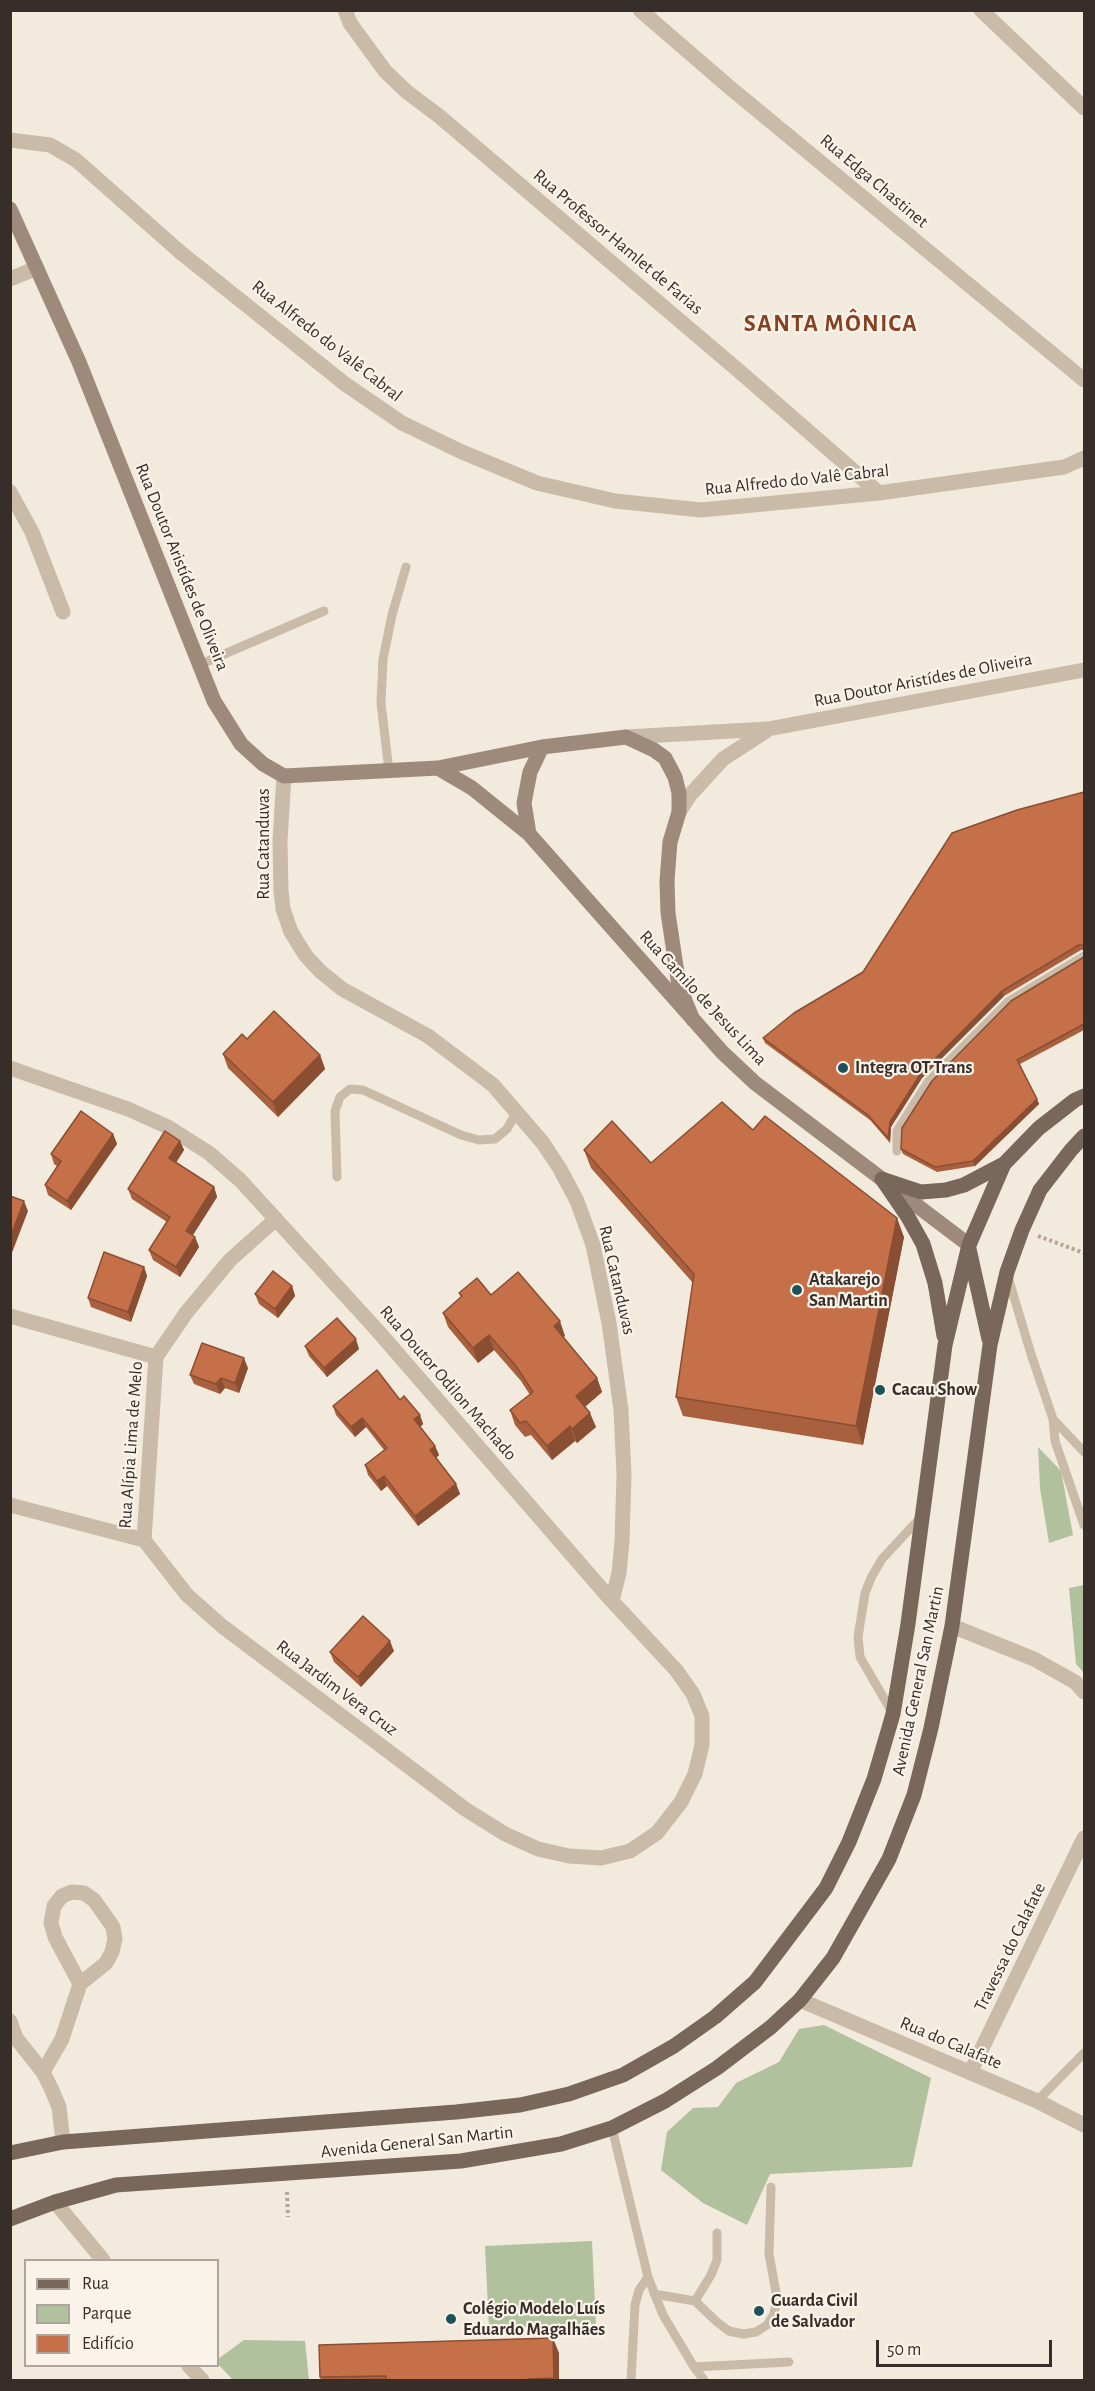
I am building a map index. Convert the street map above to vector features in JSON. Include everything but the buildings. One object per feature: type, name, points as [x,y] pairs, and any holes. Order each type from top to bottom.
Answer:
[{"type":"main road","name":"Rua Doutor Aristídes de Oliveira","points":[[10,209],[79,362],[214,701],[241,744],[263,764],[284,776],[438,768],[542,747],[626,737]]},
{"type":"main road","points":[[626,737],[654,750],[665,758],[675,777],[679,793],[679,812],[670,842],[666,881],[668,913],[679,986],[693,1020]]},
{"type":"main road","points":[[529,834],[524,803],[530,772],[542,747]]},
{"type":"main road","points":[[438,768],[472,788],[529,834]]},
{"type":"main road","name":"Rua Camilo de Jesus Lima","points":[[529,834],[722,1052],[755,1083],[969,1245]]},
{"type":"main road","name":"Avenida General San Martin","points":[[10,2153],[63,2142],[520,2105],[570,2094],[623,2075],[674,2046],[715,2017],[755,1982],[826,1888],[849,1842],[874,1779],[893,1714],[945,1345],[969,1245],[1004,1164],[1039,1128],[1075,1100],[1084,1096]]},
{"type":"main road","name":"Avenida General San Martin","points":[[10,2219],[55,2202],[116,2185],[461,2161],[561,2144],[612,2128],[665,2101],[717,2068],[771,2027],[800,2000],[833,1958],[890,1859],[914,1795],[931,1728],[952,1626],[990,1345],[1007,1272],[1040,1190],[1084,1136]]},
{"type":"main road","points":[[882,1179],[921,1192],[946,1190],[964,1185],[1004,1164]]},
{"type":"main road","points":[[882,1179],[923,1244],[935,1282],[945,1345]]},
{"type":"main road","points":[[969,1245],[990,1345]]},
{"type":"street","name":"Rua Professor Hamlet de Farias","points":[[345,10],[350,23],[386,71],[407,92],[448,123],[879,492]]},
{"type":"street","name":"Rua Edga Chastinet","points":[[640,10],[728,86],[1084,380]]},
{"type":"street","points":[[981,10],[1084,108]]},
{"type":"street","name":"Rua Alfredo do Valê Cabral","points":[[10,140],[50,145],[76,160],[180,252],[345,384],[402,423],[473,457],[537,483],[615,501],[701,510],[879,492],[1064,467],[1084,458]]},
{"type":"street","points":[[10,279],[37,268]]},
{"type":"street","points":[[10,492],[32,532],[63,612]]},
{"type":"street","name":"Rua Doutor Aristídes de Oliveira","points":[[626,737],[768,729],[1084,670]]},
{"type":"street","name":"Rua Doutor Aristídes de Oliveira","points":[[679,812],[690,795],[723,759],[768,729]]},
{"type":"street","name":"Rua Catanduvas","points":[[284,776],[280,890],[283,909],[291,932],[306,956],[342,989],[428,1036],[493,1085],[518,1111],[560,1169],[577,1201],[593,1245],[609,1323],[621,1410],[624,1475],[622,1541],[612,1600]]},
{"type":"street","name":"Rua Doutor Odilon Machado","points":[[10,1068],[128,1109],[168,1127],[209,1152],[240,1180],[377,1330],[612,1600],[676,1670],[693,1694],[702,1716],[702,1745],[695,1774],[681,1802],[657,1833]]},
{"type":"street","name":"Rua Alípia Lima de Melo","points":[[144,1540],[156,1357],[186,1313],[230,1260],[276,1219]]},
{"type":"street","points":[[10,1316],[156,1357]]},
{"type":"street","points":[[10,1505],[144,1540]]},
{"type":"street","name":"Rua Jardim Vera Cruz","points":[[144,1540],[187,1595],[222,1626],[465,1809],[504,1834],[538,1849],[569,1856],[601,1858],[630,1851],[657,1833]]},
{"type":"street","points":[[952,1626],[1034,1659],[1074,1682],[1084,1692]]},
{"type":"street","name":"Travessa do Calafate","points":[[970,2073],[1084,1838]]},
{"type":"street","points":[[43,2072],[62,2039],[81,1984],[106,1963],[112,1952],[115,1938],[113,1927],[94,1900],[84,1893],[72,1892],[62,1896],[54,1906],[51,1923],[55,1937],[81,1984]]},
{"type":"street","name":"Rua do Calafate","points":[[800,2000],[1037,2101],[1084,2125]]},
{"type":"street","points":[[10,2020],[16,2038],[43,2072],[59,2108],[63,2142]]},
{"type":"street","points":[[55,2202],[102,2259]]},
{"type":"street","points":[[190,2367],[202,2380]]},
{"type":"lane","points":[[389,771],[381,703],[383,659],[392,615],[406,567]]},
{"type":"lane","points":[[199,665],[324,611]]},
{"type":"lane","points":[[897,1151],[897,1131],[928,1082],[1009,1001],[1084,956]]},
{"type":"lane","points":[[337,1177],[335,1111],[340,1097],[350,1089],[363,1090],[461,1135],[479,1140],[495,1138],[507,1128],[518,1111]]},
{"type":"lane","points":[[1007,1272],[1053,1419],[1055,1441],[1084,1526]]},
{"type":"lane","points":[[1053,1419],[1084,1452]]},
{"type":"lane","points":[[893,1714],[860,1657],[858,1637],[865,1593],[872,1576],[882,1559],[922,1515]]},
{"type":"lane","points":[[1037,2101],[1084,2053]]},
{"type":"lane","points":[[612,2128],[654,2294],[676,2341],[704,2380]]},
{"type":"lane","points":[[654,2294],[695,2301],[729,2331],[743,2334],[756,2332],[774,2314],[777,2298],[769,2254],[771,2187]]},
{"type":"lane","points":[[695,2301],[711,2275],[717,2260],[717,2233]]},
{"type":"lane","points":[[631,2380],[635,2305],[639,2290],[648,2277]]},
{"type":"lane","points":[[694,2367],[789,2362]]},
{"type":"path","points":[[1022,1230],[1084,1253]]},
{"type":"path","points":[[286,2174],[288,2217]]},
{"type":"green space","points":[[1038,1447],[1061,1471],[1073,1535],[1049,1543],[1040,1488]]},
{"type":"green space","points":[[1084,1585],[1084,1673],[1076,1664],[1069,1588]]},
{"type":"green space","points":[[824,2025],[931,2078],[912,2167],[770,2174],[747,2225],[703,2203],[661,2170],[667,2132],[693,2108],[718,2107],[736,2083],[779,2062],[799,2029]]},
{"type":"green space","points":[[592,2241],[596,2324],[489,2329],[485,2246]]},
{"type":"green space","points":[[244,2340],[305,2341],[309,2380],[233,2380],[219,2365],[219,2358]]},
{"type":"place","name":"Integra OT Trans","points":[[843,1068]]},
{"type":"place","name":"Atakarejo San Martin","points":[[797,1290]]},
{"type":"place","name":"Cacau Show","points":[[880,1390]]},
{"type":"place","name":"Guarda Civil de Salvador","points":[[759,2311]]},
{"type":"place","name":"Colégio Modelo Luís Eduardo Magalhães","points":[[451,2319]]},
{"type":"district","name":"SANTA MÔNICA","points":[[831,324]]}]
